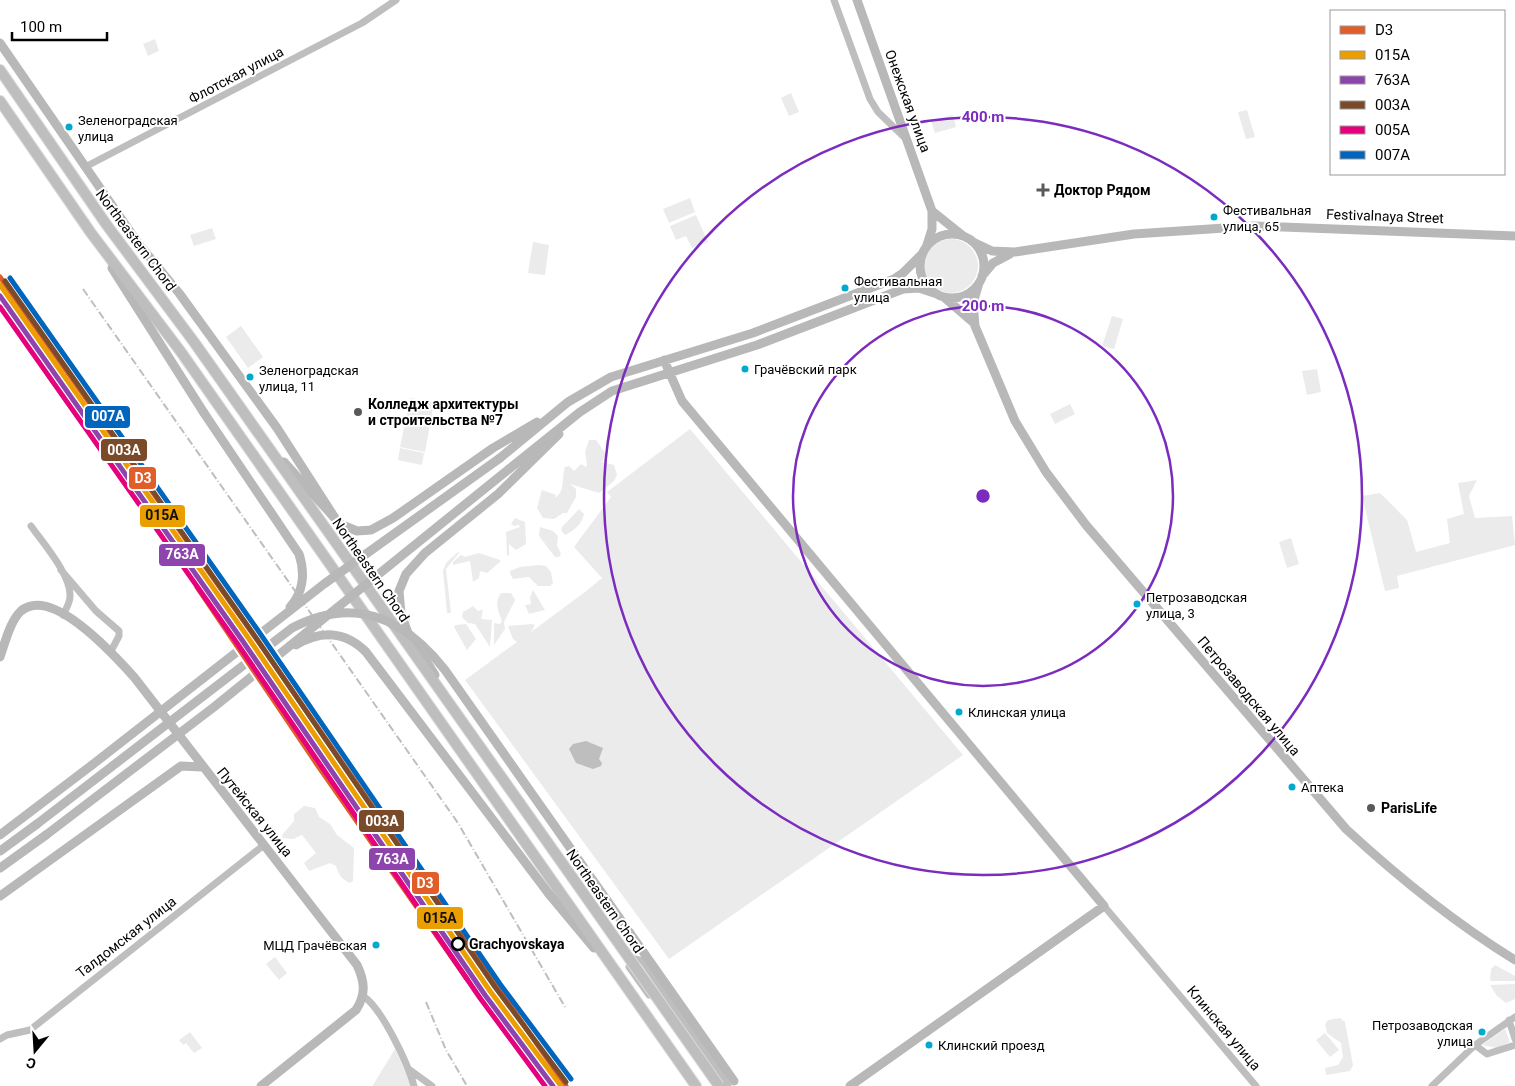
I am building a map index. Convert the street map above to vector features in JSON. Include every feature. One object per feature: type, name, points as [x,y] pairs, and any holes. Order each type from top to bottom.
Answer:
[{"type":"main road","name":"Онежская улица","points":[[857,0],[932,211],[932,229],[924,250]]},
{"type":"main road","points":[[0,43],[138,243],[179,294],[271,420],[335,518]]},
{"type":"main road","name":"Northeastern Chord","points":[[3,74],[106,224],[194,342],[719,1086]]},
{"type":"main road","points":[[0,101],[91,233],[181,352],[696,1086]]},
{"type":"main road","points":[[0,868],[164,746],[592,403],[612,391],[778,338],[903,289],[919,288],[938,295],[959,297],[973,290],[980,280],[983,258],[973,242],[932,211]]},
{"type":"main road","name":"Festivalnaya Street","points":[[973,242],[992,251],[1016,252],[1134,234],[1250,226],[1515,236]]},
{"type":"main road","points":[[91,233],[175,370],[299,554],[303,577],[300,590],[293,603],[264,632]]},
{"type":"main road","points":[[242,411],[280,458],[345,527],[363,531],[377,528],[493,448],[611,377],[753,333],[894,279],[903,274],[934,240],[955,234],[964,237]]},
{"type":"main road","points":[[924,250],[920,267],[922,276],[928,288],[938,295]]},
{"type":"main road","name":"Festivalnaya Street","points":[[980,280],[993,263],[1016,252]]},
{"type":"main road","name":"Петрозаводская улица","points":[[980,280],[973,303],[974,323],[1006,401],[1033,452],[1086,525],[1346,829],[1378,859],[1428,898],[1515,960]]},
{"type":"main road","name":"Петрозаводская улица","points":[[938,295],[974,323]]},
{"type":"main road","name":"Клинская улица","points":[[664,360],[682,401],[1104,906]]},
{"type":"main road","points":[[470,734],[412,638],[401,614],[399,598],[401,585],[406,574],[420,558],[515,478],[592,403]]},
{"type":"main road","points":[[0,835],[337,575],[500,458],[559,410]]},
{"type":"main road","name":"Путейская улица","points":[[0,657],[13,624],[26,608],[47,607],[63,615],[81,626],[111,651],[134,677],[202,767],[350,954],[362,976],[363,996]]},
{"type":"main road","points":[[0,851],[292,628],[317,616],[344,612],[373,616],[388,621],[412,634],[431,651],[738,1086]]},
{"type":"main road","points":[[274,658],[304,640],[319,635],[341,636],[360,646],[372,659],[510,845],[614,971]]},
{"type":"main road","points":[[0,896],[181,766],[202,767]]},
{"type":"main road","points":[[0,829],[28,813]]},
{"type":"main road","points":[[850,1086],[1104,906]]},
{"type":"main road","points":[[261,1086],[356,1010],[363,996]]},
{"type":"street","name":"Флотская улица","points":[[85,167],[362,23],[396,0]]},
{"type":"street","points":[[834,0],[870,99],[878,112],[908,143]]},
{"type":"street","points":[[31,526],[61,570],[96,611],[119,631],[119,636],[111,651]]},
{"type":"street","points":[[61,570],[70,595],[63,615]]},
{"type":"street","name":"Талдомская улица","points":[[0,1039],[7,1035],[26,1032],[35,1026],[264,845]]},
{"type":"street","name":"Клинская улица","points":[[1104,906],[1256,1086]]},
{"type":"street","points":[[714,1086],[630,969],[630,962],[633,958],[643,960],[728,1086]]},
{"type":"street","points":[[363,996],[378,1013],[410,1070],[414,1086]]},
{"type":"street","points":[[1432,1086],[1475,1045],[1512,1019],[1515,1039]]},
{"type":"street","points":[[1475,1045],[1487,1054],[1515,1045]]},
{"type":"street","points":[[410,1070],[432,1086]]},
{"type":"shaded area","points":[[155,39],[159,51],[148,56],[143,44]]},
{"type":"shaded area","points":[[791,93],[799,112],[789,116],[781,98]]},
{"type":"shaded area","points":[[1247,110],[1255,137],[1246,139],[1238,112]]},
{"type":"shaded area","points":[[953,115],[956,127],[935,133],[931,121]]},
{"type":"shaded area","points":[[690,198],[695,212],[669,223],[663,209]]},
{"type":"shaded area","points":[[696,215],[708,242],[692,248],[686,236],[676,240],[670,226]]},
{"type":"shaded area","points":[[212,228],[216,239],[194,246],[190,235]]},
{"type":"shaded area","points":[[951,239],[961,241],[970,247],[976,256],[978,266],[976,276],[970,285],[961,291],[951,293],[941,291],[932,285],[926,276],[924,266],[926,256],[932,247],[941,241]]},
{"type":"shaded area","points":[[533,242],[549,245],[545,275],[528,273]]},
{"type":"shaded area","points":[[1112,316],[1123,319],[1114,349],[1102,346]]},
{"type":"shaded area","points":[[241,326],[263,357],[248,368],[226,337]]},
{"type":"shaded area","points":[[1317,369],[1321,392],[1307,395],[1302,371]]},
{"type":"shaded area","points":[[410,398],[434,403],[425,452],[400,447]]},
{"type":"shaded area","points":[[1070,404],[1075,414],[1055,424],[1050,414]]},
{"type":"shaded area","points":[[690,429],[963,755],[669,959],[465,680],[517,642],[513,639],[508,626],[535,625],[531,632],[602,578],[574,547],[611,497],[607,492]]},
{"type":"shaded area","points":[[589,440],[596,440],[606,454],[602,462],[614,465],[617,475],[614,481],[599,493],[570,484],[576,489],[576,497],[567,513],[563,513],[554,519],[543,518],[537,508],[542,490],[556,495],[555,498],[561,492],[565,467],[569,466],[574,471],[581,464],[586,467],[585,452]]},
{"type":"shaded area","points":[[400,448],[424,453],[422,465],[398,460]]},
{"type":"shaded area","points":[[1477,480],[1469,496],[1475,518],[1512,516],[1515,545],[1397,576],[1399,588],[1385,591],[1362,496],[1380,493],[1407,520],[1416,552],[1450,543],[1447,519],[1464,514],[1458,483]]},
{"type":"shaded area","points":[[579,509],[584,514],[581,521],[565,535],[561,530],[562,527]]},
{"type":"shaded area","points":[[515,518],[525,522],[526,544],[516,550],[509,544],[509,556],[507,555],[506,532],[520,527],[519,525],[514,526],[511,524]]},
{"type":"shaded area","points":[[540,527],[553,531],[558,536],[557,545],[561,554],[559,557],[555,557],[539,536]]},
{"type":"shaded area","points":[[1291,538],[1299,564],[1287,568],[1279,542]]},
{"type":"shaded area","points":[[458,552],[446,569],[451,613],[447,613],[443,571],[446,563]]},
{"type":"shaded area","points":[[479,553],[500,560],[500,562],[487,573],[480,571],[479,578],[473,582],[470,561],[453,565],[453,562],[461,555],[465,557]]},
{"type":"shaded area","points":[[546,566],[551,572],[553,583],[550,586],[538,586],[529,577],[513,579],[510,573],[510,571],[520,567]]},
{"type":"shaded area","points":[[533,590],[545,610],[529,614],[525,605],[531,604],[530,598]]},
{"type":"shaded area","points":[[501,593],[511,593],[515,600],[504,622],[505,629],[494,645],[494,623],[500,624],[502,621],[497,603]]},
{"type":"shaded area","points":[[473,606],[478,611],[483,610],[481,619],[492,620],[490,647],[475,624],[468,623],[462,617],[463,612]]},
{"type":"shaded area","points":[[466,624],[476,639],[467,650],[454,627],[455,625]]},
{"type":"shaded area","points":[[586,741],[603,748],[599,759],[602,763],[601,766],[593,769],[576,763],[569,749],[573,744]]},
{"type":"shaded area","points":[[304,806],[315,808],[319,817],[330,824],[337,835],[354,848],[353,881],[350,883],[344,880],[336,866],[330,863],[309,871],[304,863],[316,853],[302,835],[293,839],[283,838],[282,835],[294,821],[294,814]]},
{"type":"shaded area","points":[[275,957],[287,973],[279,980],[266,964]]},
{"type":"shaded area","points":[[1495,965],[1515,976],[1515,981],[1490,981],[1491,969]]},
{"type":"shaded area","points":[[1515,984],[1515,999],[1506,1003],[1497,996],[1490,985]]},
{"type":"shaded area","points":[[1340,1018],[1345,1022],[1353,1065],[1350,1071],[1326,1075],[1325,1068],[1338,1065],[1343,1057],[1341,1043],[1327,1033],[1325,1024],[1328,1020]]},
{"type":"shaded area","points":[[1505,1029],[1510,1042],[1497,1048],[1482,1045]]},
{"type":"shaded area","points":[[190,1032],[202,1048],[194,1053],[186,1043],[183,1045],[179,1040]]},
{"type":"shaded area","points":[[1325,1033],[1339,1050],[1330,1057],[1316,1040]]},
{"type":"shaded area","points":[[395,1049],[412,1086],[373,1086],[373,1085]]},
{"type":"railway","points":[[83,289],[458,823],[565,1007]]},
{"type":"railway","points":[[426,1002],[446,1050],[467,1086]]},
{"type":"transit line","name":"D3","points":[[0,277],[260,644],[566,1086]]},
{"type":"transit line","name":"007А","points":[[10,278],[257,629],[500,984],[571,1079]]},
{"type":"transit line","name":"003А","points":[[5,281],[252,632],[495,987],[566,1082]]},
{"type":"transit line","name":"015А","points":[[0,285],[247,636],[490,991],[561,1086]]},
{"type":"transit line","name":"763А","points":[[0,296],[242,640],[485,995],[553,1086]]},
{"type":"transit line","name":"005А","points":[[0,307],[237,643],[480,998],[545,1086]]},
{"type":"transit line","name":"D3","points":[[197,587],[316,763],[467,979]]},
{"type":"place","name":"Зеленоградская улица","points":[[69,127]]},
{"type":"place","name":"Доктор Рядом","points":[[1043,190]]},
{"type":"place","name":"Фестивальная улица, 65","points":[[1214,217]]},
{"type":"place","name":"Фестивальная улица","points":[[845,288]]},
{"type":"place","name":"Грачёвский парк","points":[[745,369]]},
{"type":"place","name":"Зеленоградская улица, 11","points":[[250,377]]},
{"type":"place","name":"Колледж архитектуры и строительства №7","points":[[358,412]]},
{"type":"place","name":"Петрозаводская улица, 3","points":[[1137,604]]},
{"type":"place","name":"Клинская улица","points":[[959,712]]},
{"type":"place","name":"Аптека","points":[[1292,787]]},
{"type":"place","name":"ParisLife","points":[[1371,808]]},
{"type":"place","name":"Grachyovskaya","points":[[458,944]]},
{"type":"place","name":"МЦД Грачёвская","points":[[376,945]]},
{"type":"place","name":"Петрозаводская улица","points":[[1482,1032]]},
{"type":"place","name":"Клинский проезд","points":[[929,1045]]}]
